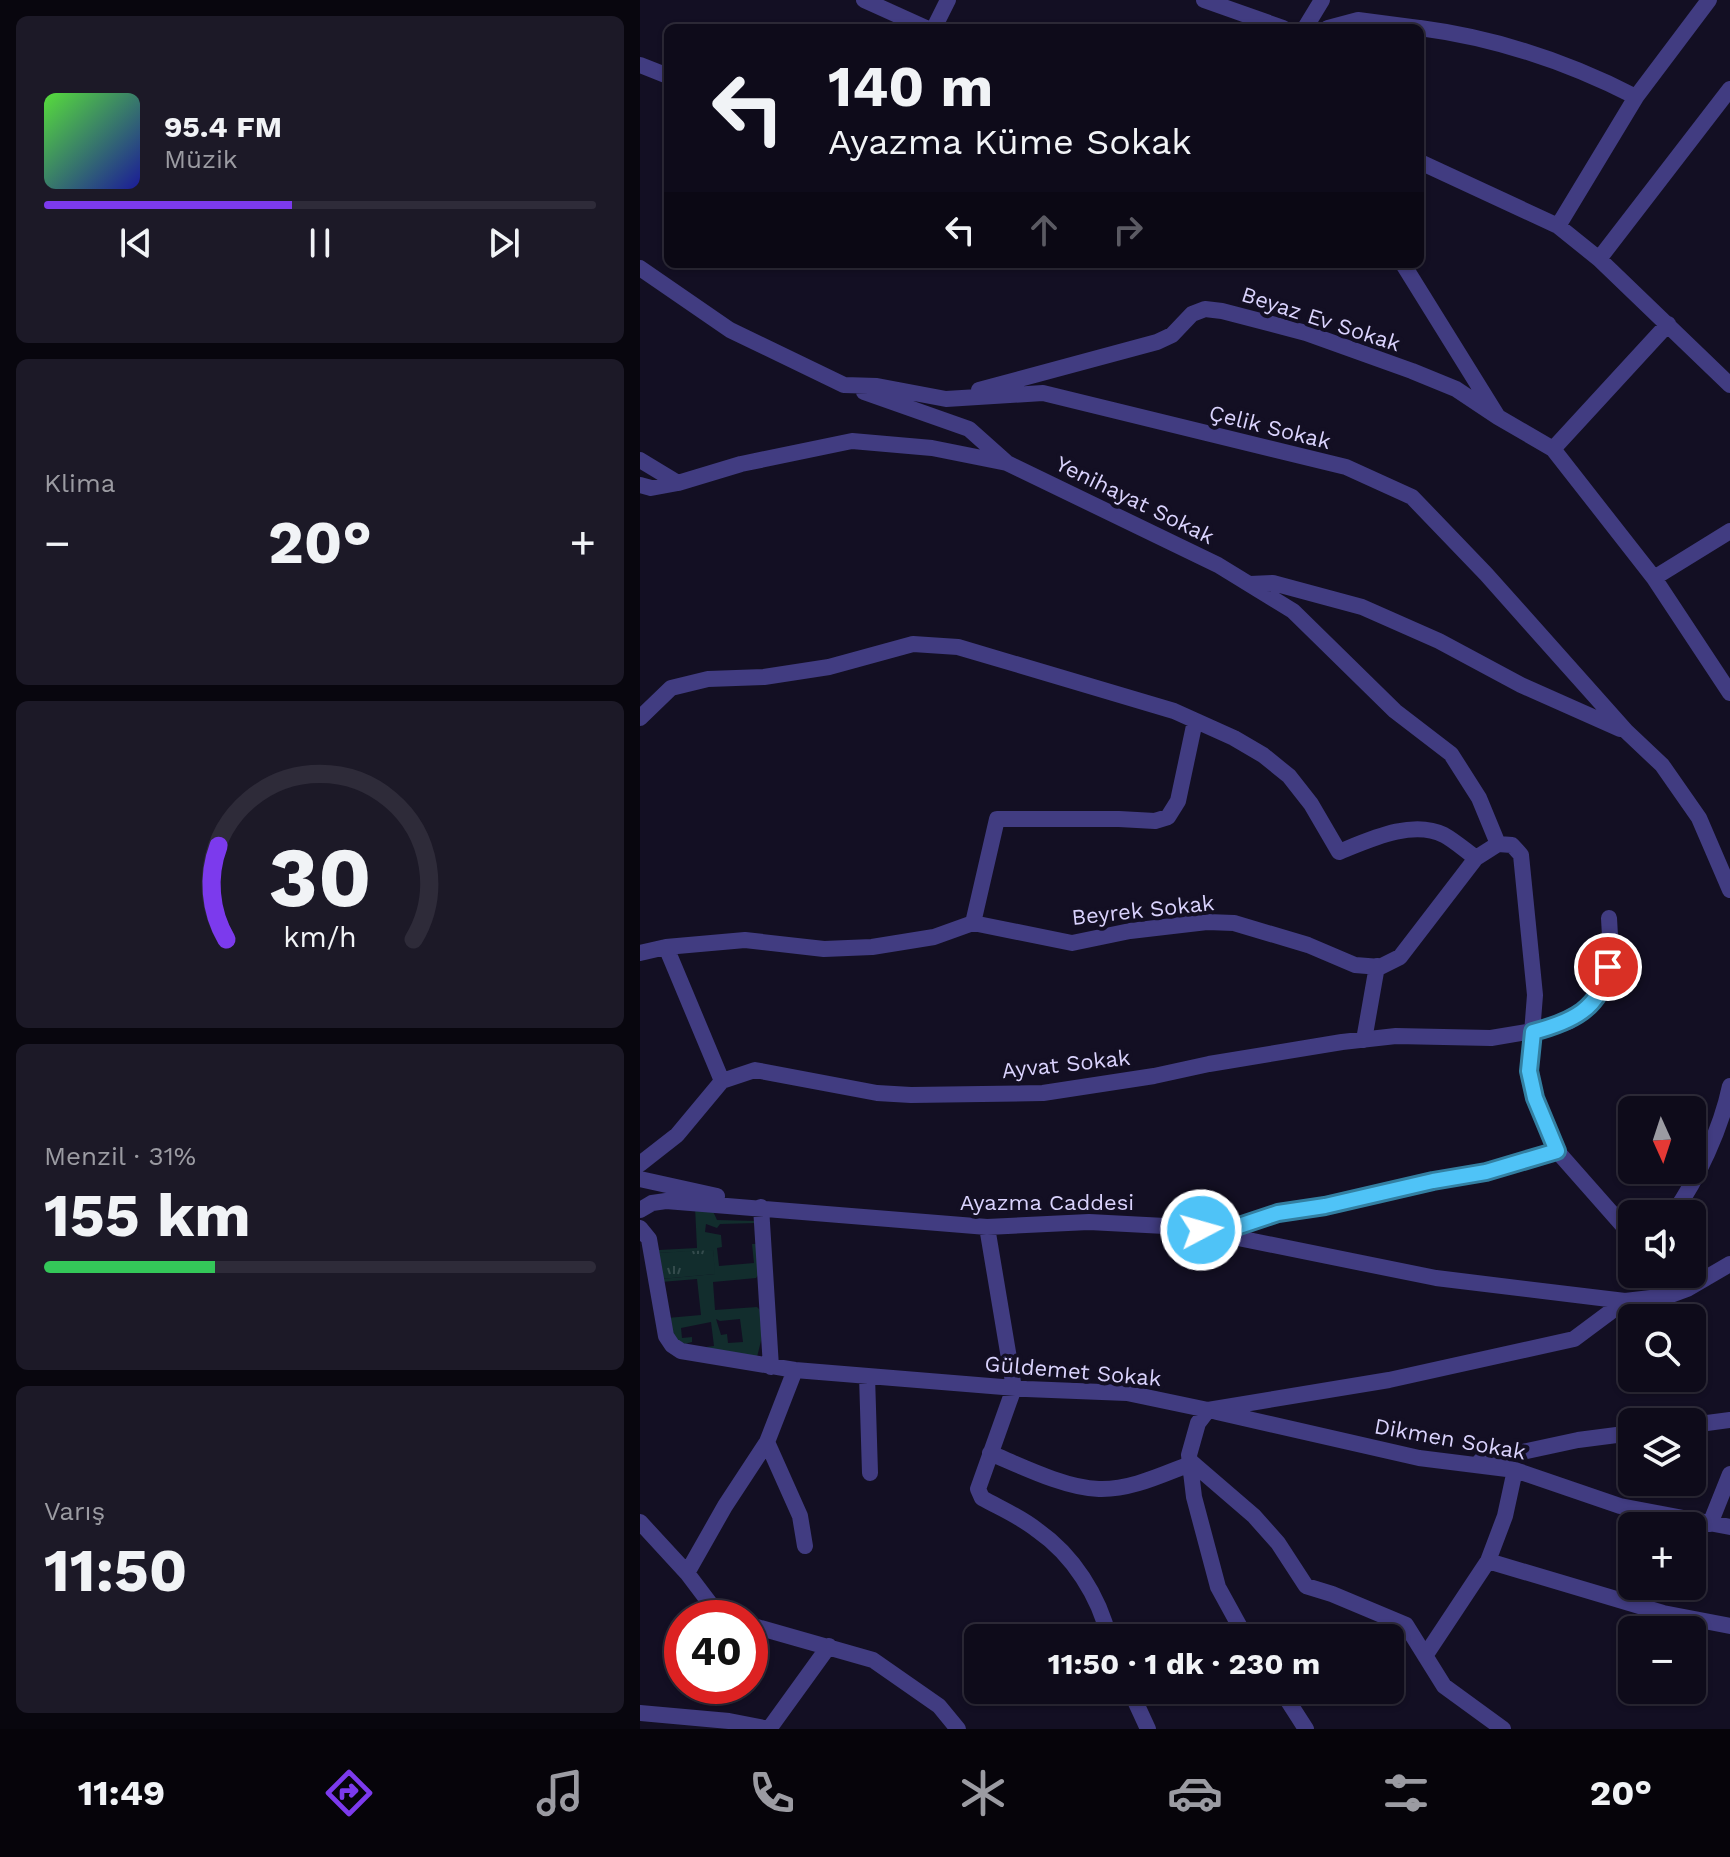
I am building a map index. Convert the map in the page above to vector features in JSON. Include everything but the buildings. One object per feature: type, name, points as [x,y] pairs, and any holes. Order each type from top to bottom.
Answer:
[{"type":"street","points":[[864,0],[917,24]]},
{"type":"street","points":[[936,24],[948,0]]},
{"type":"street","points":[[1204,0],[1272,24]]},
{"type":"street","points":[[1307,24],[1322,0]]},
{"type":"street","points":[[1558,226],[1636,97],[1709,0]]},
{"type":"street","points":[[1343,24],[1358,20],[1388,24]]},
{"type":"street","points":[[1424,29],[1496,42],[1538,55],[1594,75],[1636,97]]},
{"type":"street","points":[[640,65],[664,74]]},
{"type":"street","points":[[1599,259],[1730,89]]},
{"type":"street","points":[[1424,164],[1558,226],[1599,259],[1730,385]]},
{"type":"street","name":"Çelik Sokak","points":[[640,268],[730,330],[844,385],[877,386],[946,399],[1043,393],[1346,467],[1412,497],[1626,731],[1662,765],[1699,818],[1730,890]]},
{"type":"street","points":[[1405,268],[1498,417],[1553,449],[1654,578],[1730,693]]},
{"type":"street","name":"Beyaz Ev Sokak","points":[[946,399],[1157,342],[1172,335],[1192,314],[1205,309],[1306,333],[1412,371],[1456,389],[1498,417]]},
{"type":"street","points":[[1553,449],[1668,324]]},
{"type":"street","points":[[844,385],[969,429],[1007,463]]},
{"type":"street","name":"Yenihayat Sokak","points":[[640,485],[651,488],[678,483],[741,464],[852,441],[932,448],[1007,463],[1218,565],[1293,611],[1395,711],[1451,754],[1479,798],[1498,844]]},
{"type":"street","points":[[640,460],[678,483]]},
{"type":"street","points":[[1654,578],[1730,531]]},
{"type":"street","points":[[1249,584],[1273,583],[1362,607],[1439,641],[1521,685],[1626,731]]},
{"type":"street","points":[[640,718],[671,688],[708,679],[764,677],[829,667],[913,644],[958,647],[1174,711],[1234,738],[1263,755],[1289,776],[1311,804],[1339,852],[1377,837],[1422,828],[1444,835],[1476,858]]},
{"type":"street","points":[[640,953],[666,947],[745,940],[824,949],[872,947],[934,937],[973,923],[997,819],[1155,821],[1168,817],[1178,801],[1195,721]]},
{"type":"street","points":[[1364,1040],[1377,966],[1400,957],[1476,858],[1498,844],[1512,845],[1521,855],[1534,973],[1529,1071],[1540,1112],[1557,1151],[1618,1220]]},
{"type":"street","name":"Ayvat Sokak","points":[[722,1081],[755,1070],[877,1093],[1043,1093],[1364,1040],[1449,1035],[1491,1038],[1533,1032],[1570,1021],[1597,998],[1607,976],[1611,954],[1609,918]]},
{"type":"street","name":"Beyrek Sokak","points":[[973,923],[1072,943],[1130,931],[1207,922],[1234,923],[1308,945],[1355,965],[1377,966]]},
{"type":"street","points":[[640,1164],[677,1135],[722,1081],[666,947]]},
{"type":"street","points":[[1681,1200],[1724,1130],[1730,1086]]},
{"type":"street","points":[[1218,1233],[1278,1213],[1486,1172],[1557,1151]]},
{"type":"street","points":[[640,1179],[761,1207],[771,1367]]},
{"type":"street","name":"Ayazma Caddesi","points":[[640,1210],[652,1203],[666,1201],[987,1227],[1089,1222],[1184,1227],[1436,1278],[1625,1301],[1668,1296],[1687,1289],[1730,1264]]},
{"type":"street","points":[[987,1227],[1014,1388],[978,1489],[982,1498],[1037,1529],[1065,1554],[1103,1613],[1106,1624]]},
{"type":"street","name":"Güldemet Sokak","points":[[640,1228],[649,1239],[666,1336],[681,1351],[795,1370],[1014,1388],[1127,1393],[1208,1410],[1389,1380],[1574,1339],[1625,1301]]},
{"type":"street","points":[[1664,1288],[1668,1296]]},
{"type":"street","points":[[687,1573],[725,1506],[767,1442],[795,1370]]},
{"type":"street","points":[[867,1376],[870,1473]]},
{"type":"street","points":[[1208,1410],[1198,1423],[1190,1462],[1194,1497],[1218,1587],[1238,1624]]},
{"type":"street","name":"Dikmen Sokak","points":[[1208,1410],[1419,1458],[1515,1470],[1620,1506],[1730,1527]]},
{"type":"street","points":[[1706,1423],[1730,1420]]},
{"type":"street","points":[[1468,1463],[1618,1435]]},
{"type":"street","points":[[767,1442],[800,1516],[805,1546]]},
{"type":"street","points":[[990,1453],[1037,1472],[1097,1490],[1131,1486],[1190,1462]]},
{"type":"street","points":[[1190,1462],[1254,1516],[1278,1543],[1306,1586],[1406,1625],[1444,1686],[1503,1729]]},
{"type":"street","points":[[1425,1656],[1488,1561],[1505,1516],[1515,1470]]},
{"type":"street","points":[[1710,1524],[1730,1474]]},
{"type":"street","points":[[640,1522],[707,1600]]},
{"type":"street","points":[[1488,1561],[1663,1613],[1730,1626]]},
{"type":"street","points":[[768,1630],[873,1660],[939,1706],[958,1729]]},
{"type":"street","points":[[640,1713],[729,1721],[769,1729],[829,1646]]},
{"type":"street","points":[[1136,1704],[1148,1729]]},
{"type":"street","points":[[1290,1704],[1306,1729]]},
{"type":"green space","points":[[695,1207],[711,1207],[717,1220],[756,1221],[720,1224],[717,1228],[706,1224],[705,1232],[721,1235],[722,1247],[717,1248],[719,1266],[754,1263],[752,1244],[757,1244],[759,1274],[756,1278],[713,1282],[715,1310],[757,1307],[761,1311],[761,1341],[757,1357],[699,1348],[714,1346],[711,1322],[681,1328],[682,1338],[692,1337],[692,1342],[676,1343],[667,1318],[701,1315],[697,1279],[661,1282],[661,1279],[715,1274],[713,1250],[658,1253],[659,1250],[697,1248]],"holes":[[[716,1319],[740,1319],[743,1342],[728,1343],[727,1334],[721,1335]]]},
{"type":"green space","points":[[713,1249],[716,1274],[661,1279],[658,1253]]},
{"type":"route","points":[[1201,1230],[1218,1233],[1278,1213],[1486,1172],[1557,1151],[1535,1098],[1529,1071],[1533,1032],[1570,1021],[1590,1007],[1601,991],[1608,967]]}]
